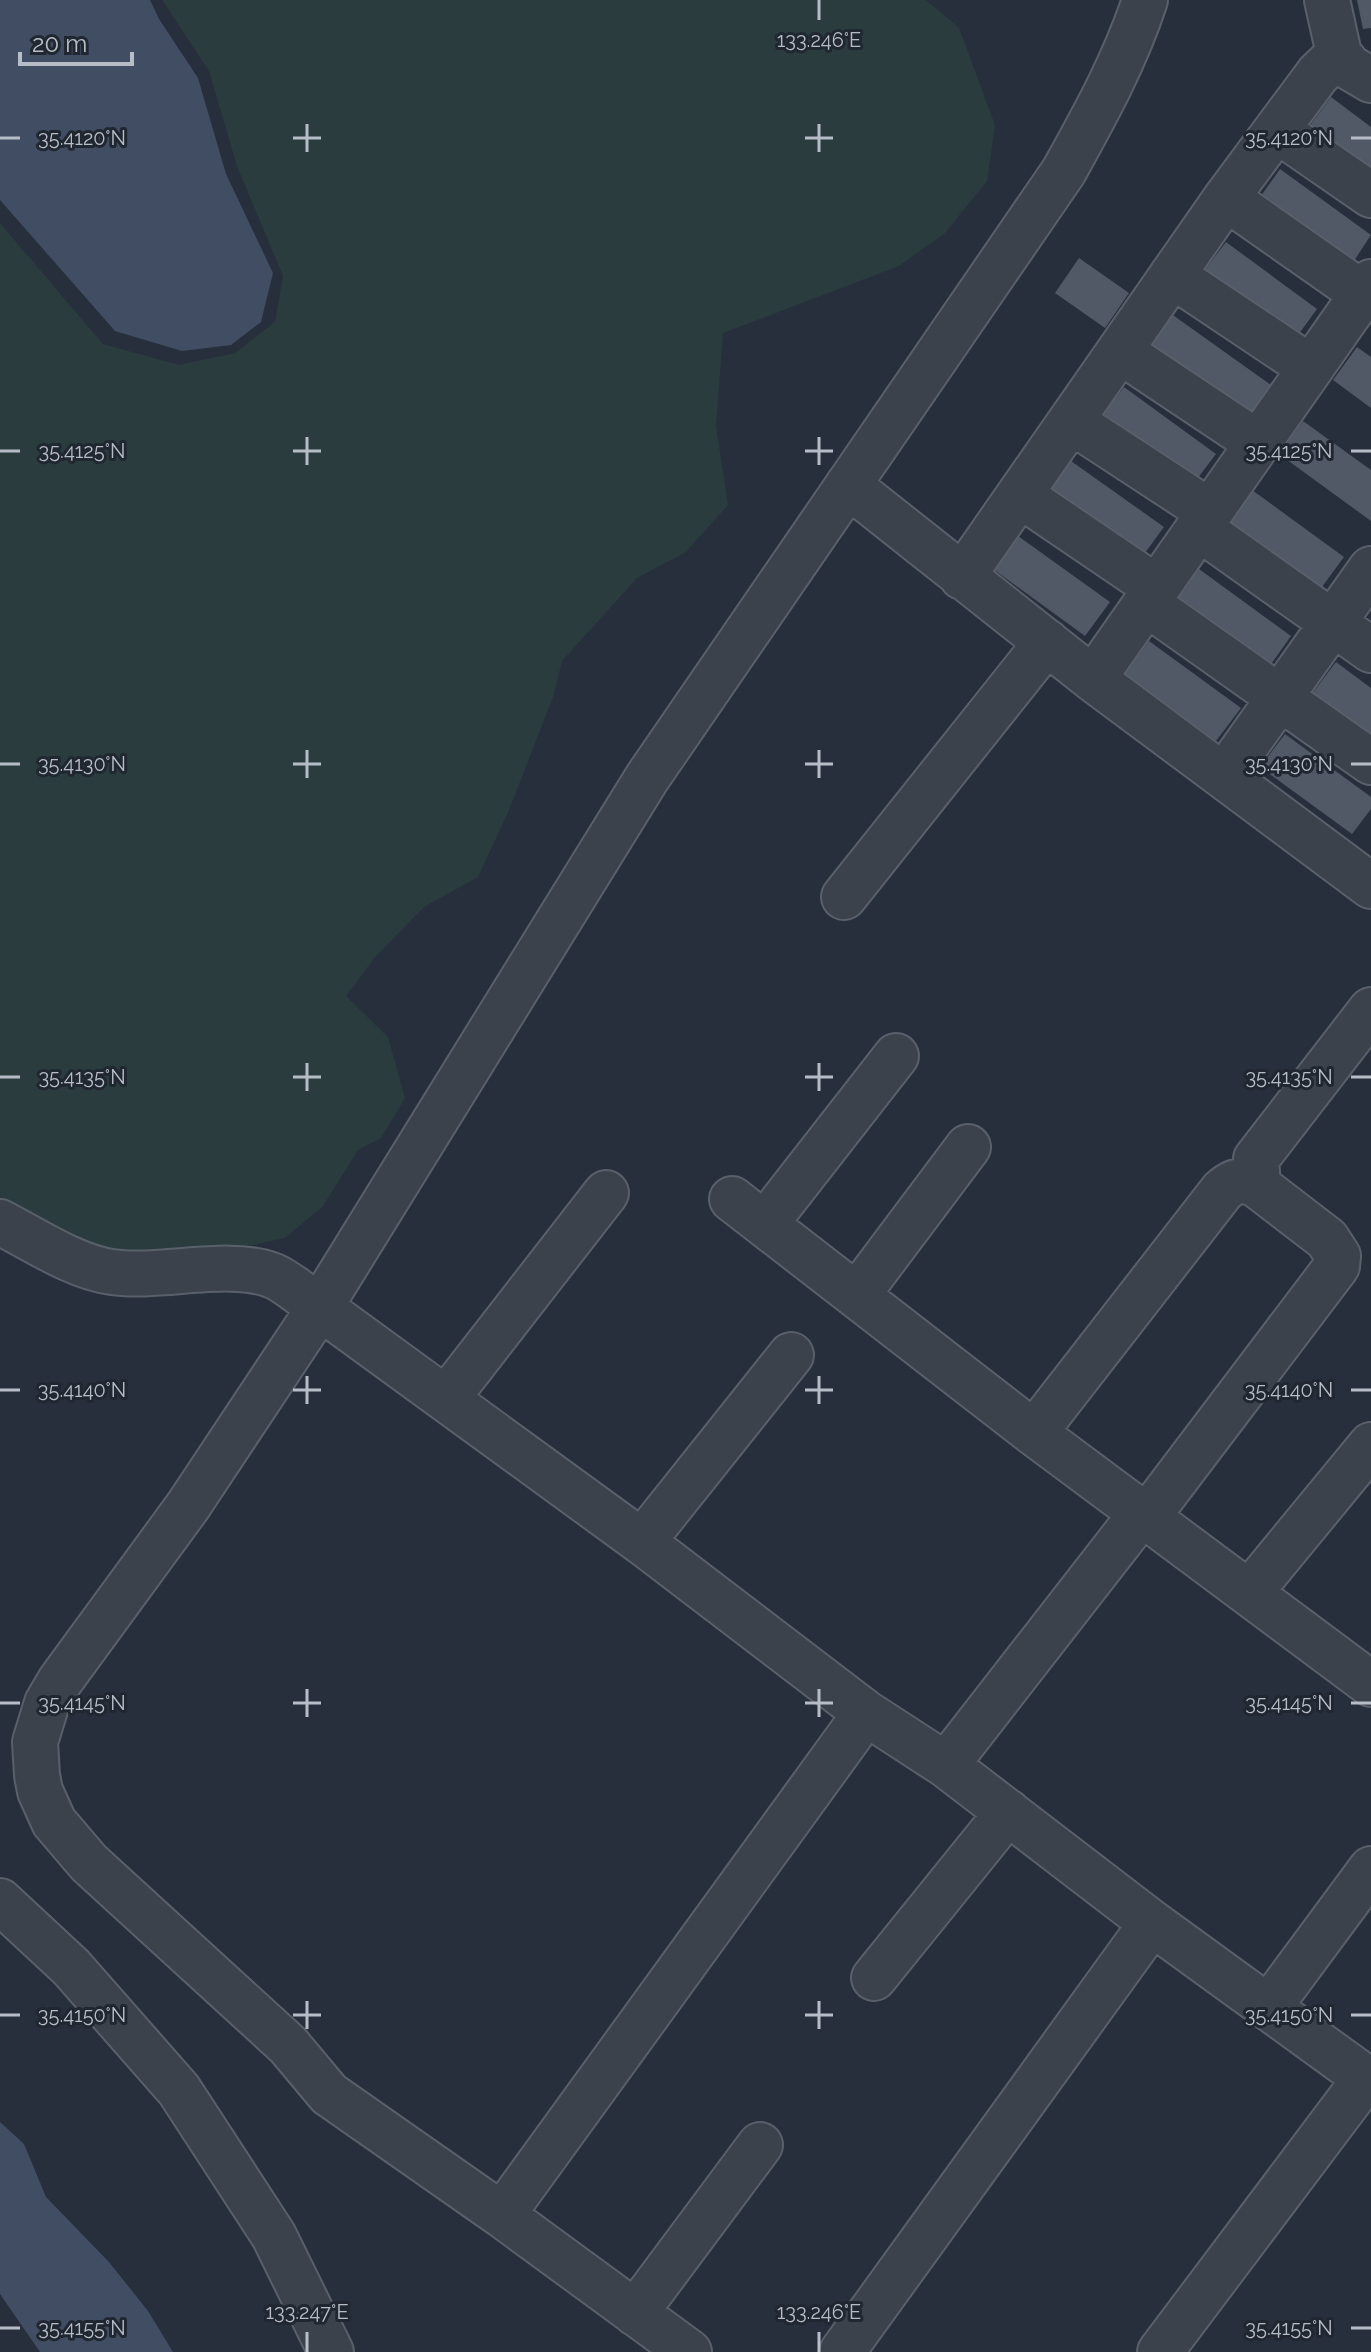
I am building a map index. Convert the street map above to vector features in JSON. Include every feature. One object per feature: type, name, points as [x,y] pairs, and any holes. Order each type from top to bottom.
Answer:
[{"type":"street","points":[[689,2352],[502,2215],[329,2094],[288,2045],[66,1840],[40,1791],[35,1742],[47,1703],[60,1681],[188,1506],[320,1307],[647,778],[1064,171],[1131,42],[1145,0]]},
{"type":"street","points":[[962,577],[1226,198],[1318,74],[1355,67],[1327,0]]},
{"type":"street","points":[[1277,130],[1371,195]]},
{"type":"street","points":[[1093,679],[1367,288],[1226,198]]},
{"type":"street","points":[[1172,275],[1311,368]]},
{"type":"street","points":[[1120,351],[1258,443]]},
{"type":"street","points":[[1071,421],[1371,650]]},
{"type":"street","points":[[848,485],[1093,679],[1371,886]]},
{"type":"street","points":[[1020,495],[1279,698],[1371,762]]},
{"type":"street","points":[[1224,776],[1371,569]]},
{"type":"street","points":[[844,897],[1047,642]]},
{"type":"street","points":[[1258,1186],[1256,1159],[1371,1010]]},
{"type":"street","points":[[896,1056],[748,1212],[1034,1433],[1371,1684]]},
{"type":"street","points":[[857,1295],[968,1147]]},
{"type":"street","points":[[946,1765],[1337,1266],[1335,1247],[1258,1186],[1249,1181],[1238,1181],[1222,1191],[1034,1433]]},
{"type":"street","points":[[446,1399],[606,1193]]},
{"type":"street","points":[[0,1222],[86,1266],[108,1272],[131,1275],[239,1270],[271,1275],[320,1307],[642,1542],[866,1713],[946,1765],[1152,1923],[1368,2080],[1160,2352]]},
{"type":"street","points":[[642,1542],[791,1355]]},
{"type":"street","points":[[1250,1592],[1365,1467]]},
{"type":"street","points":[[502,2215],[866,1713]]},
{"type":"street","points":[[874,1978],[1008,1812]]},
{"type":"street","points":[[1269,2007],[1371,1869]]},
{"type":"street","points":[[0,1901],[71,1967],[179,2090],[274,2236],[331,2352]]},
{"type":"street","points":[[842,2352],[1152,1923]]},
{"type":"street","points":[[635,2313],[760,2145]]},
{"type":"shaded area","points":[[162,0],[926,0],[959,28],[995,125],[987,181],[945,233],[899,266],[723,333],[716,426],[728,505],[686,552],[637,578],[562,661],[553,697],[509,810],[478,877],[424,907],[376,956],[346,996],[388,1037],[405,1098],[381,1138],[358,1150],[323,1206],[285,1238],[225,1251],[190,1248],[149,1258],[86,1251],[15,1211],[0,1199],[0,223],[103,344],[179,365],[235,353],[275,322],[283,276],[237,166],[209,71]]},
{"type":"water","points":[[0,0],[150,0],[198,78],[226,174],[273,273],[261,322],[231,345],[182,351],[115,331],[0,200]]},
{"type":"water","points":[[0,2122],[24,2144],[46,2197],[109,2262],[148,2311],[173,2352],[40,2352],[0,2294]]},
{"type":"building","points":[[1357,0],[1371,0],[1371,28],[1363,29]]},
{"type":"building","points":[[1331,97],[1371,127],[1371,178],[1306,131]]},
{"type":"building","points":[[1280,169],[1371,235],[1348,270],[1256,203]]},
{"type":"building","points":[[1226,242],[1317,309],[1293,342],[1201,275]]},
{"type":"building","points":[[1079,258],[1129,293],[1105,328],[1055,293]]},
{"type":"building","points":[[1170,313],[1271,385],[1246,419],[1146,348]]},
{"type":"building","points":[[1357,347],[1371,357],[1371,408],[1333,380]]},
{"type":"building","points":[[1124,387],[1216,454],[1191,487],[1099,420]]},
{"type":"building","points":[[1303,421],[1371,470],[1371,521],[1279,454]]},
{"type":"building","points":[[1071,461],[1164,527],[1139,561],[1047,494]]},
{"type":"building","points":[[1252,490],[1344,557],[1319,591],[1227,524]]},
{"type":"building","points":[[1018,536],[1110,602],[1085,636],[993,569]]},
{"type":"building","points":[[1199,569],[1291,636],[1267,670],[1175,603]]},
{"type":"building","points":[[1149,641],[1241,708],[1216,741],[1125,674]]},
{"type":"building","points":[[1336,662],[1371,688],[1371,739],[1311,695]]},
{"type":"building","points":[[1285,734],[1371,797],[1371,809],[1352,834],[1260,767]]}]
